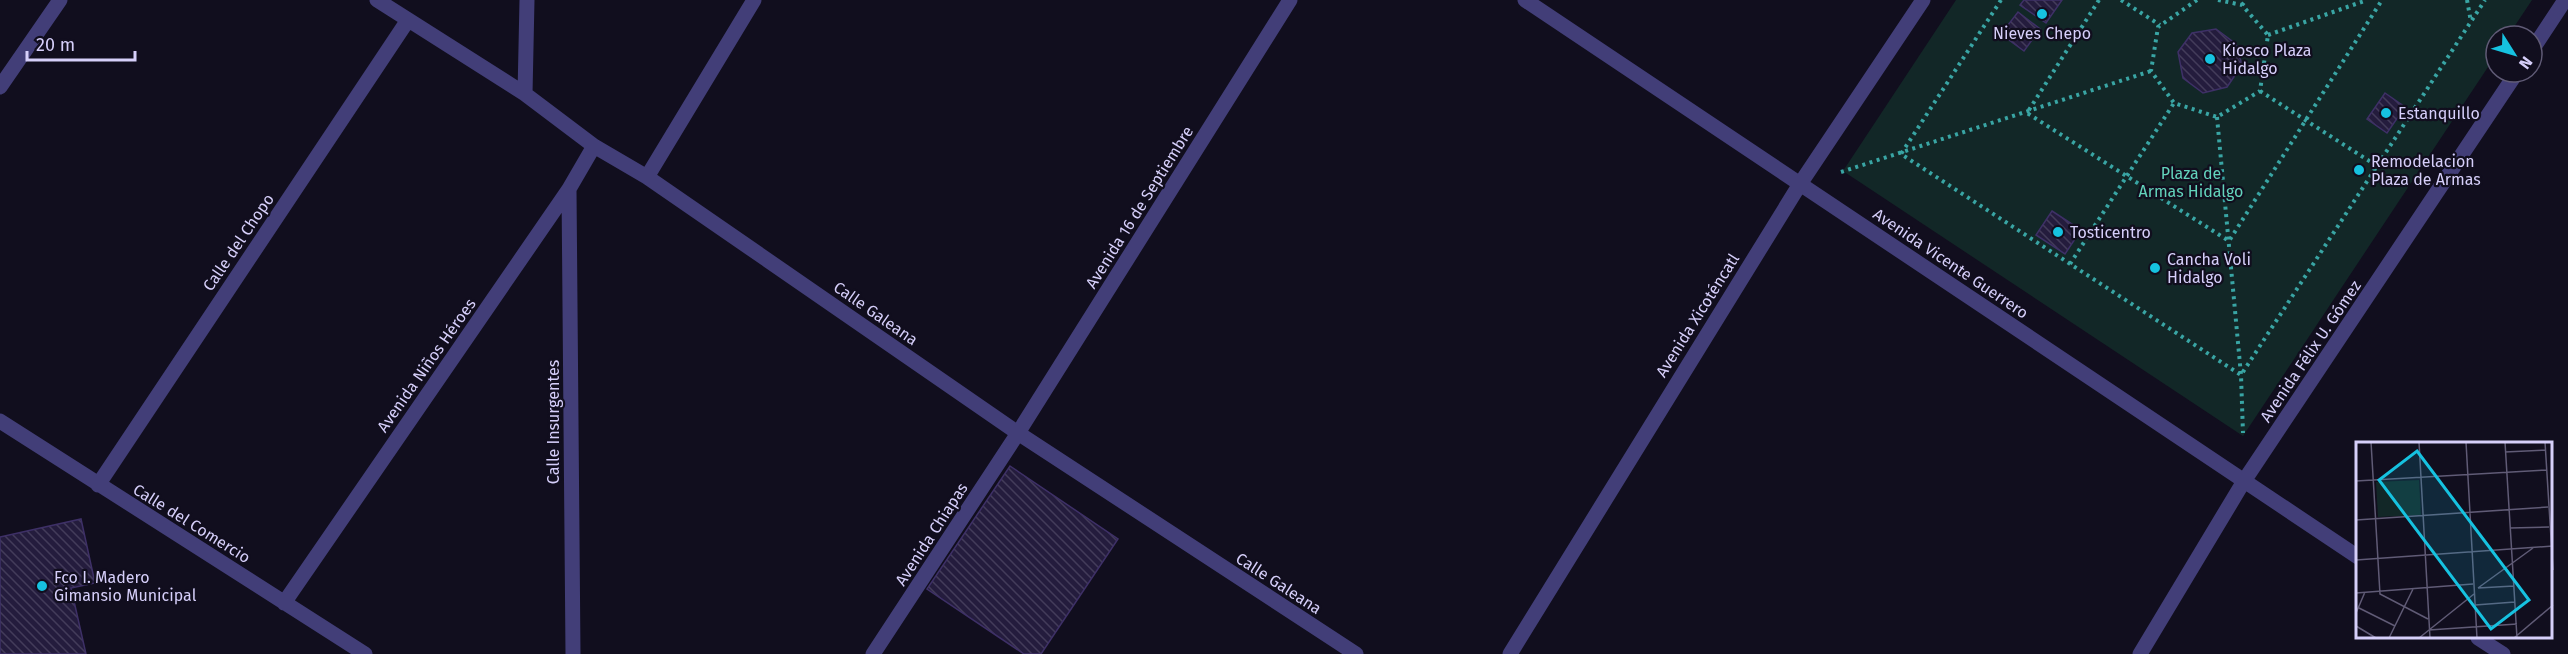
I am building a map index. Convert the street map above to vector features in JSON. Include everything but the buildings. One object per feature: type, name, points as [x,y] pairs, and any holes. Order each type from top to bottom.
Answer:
[{"type":"street","points":[[0,87],[60,0]]},
{"type":"street","name":"Calle Galeana","points":[[377,0],[525,94],[594,146],[647,177],[1018,433],[1356,654]]},
{"type":"street","points":[[525,94],[527,0]]},
{"type":"street","points":[[647,177],[754,0]]},
{"type":"street","name":"Avenida 16 de Septiembre","points":[[1018,433],[1290,0]]},
{"type":"street","name":"Avenida Vicente Guerrero","points":[[1524,0],[2356,556]]},
{"type":"street","name":"Avenida Xicoténcatl","points":[[1509,654],[1800,183],[1923,0]]},
{"type":"street","points":[[2544,32],[2565,0]]},
{"type":"street","name":"Calle del Chopo","points":[[98,485],[408,20]]},
{"type":"street","name":"Avenida Félix U. Gómez","points":[[2139,654],[2244,481],[2509,84]]},
{"type":"street","name":"Avenida Niños Héroes","points":[[284,603],[569,189],[594,146]]},
{"type":"street","name":"Calle Insurgentes","points":[[569,189],[573,654]]},
{"type":"street","name":"Calle del Comercio","points":[[0,421],[365,654]]},
{"type":"street","name":"Avenida Chiapas","points":[[873,654],[1018,433]]},
{"type":"street","points":[[2480,639],[2503,654]]},
{"type":"path","points":[[1901,154],[2001,0]]},
{"type":"path","points":[[2027,112],[2099,0]]},
{"type":"path","points":[[2121,0],[2160,26]]},
{"type":"path","points":[[2197,0],[2160,26],[2151,71],[2174,103],[2217,117],[2260,91]]},
{"type":"path","points":[[2218,0],[2242,5],[2268,36],[2260,91]]},
{"type":"path","points":[[2242,5],[2246,0]]},
{"type":"path","points":[[2268,36],[2367,0]]},
{"type":"path","points":[[2229,241],[2382,0]]},
{"type":"path","points":[[2467,0],[2471,22]]},
{"type":"path","points":[[2241,375],[2485,0]]},
{"type":"path","points":[[1800,183],[1901,154],[2151,71]]},
{"type":"path","points":[[2260,91],[2377,166]]},
{"type":"path","points":[[2070,264],[2174,103]]},
{"type":"path","points":[[2027,112],[2229,241]]},
{"type":"path","points":[[2217,117],[2241,375],[2243,436]]},
{"type":"path","points":[[1901,154],[2241,375]]},
{"type":"green space","name":"Plaza de Armas Hidalgo","points":[[1956,0],[2532,0],[2516,24],[2484,24],[2484,73],[2243,436],[1843,171]]},
{"type":"place","name":"Nieves Chepo","points":[[2042,14]]},
{"type":"place","name":"Kiosco Plaza Hidalgo","points":[[2210,59]]},
{"type":"place","name":"Estanquillo","points":[[2386,113]]},
{"type":"place","name":"Remodelacion Plaza de Armas","points":[[2359,170]]},
{"type":"place","name":"Tosticentro","points":[[2058,232]]},
{"type":"place","name":"Cancha Voli Hidalgo","points":[[2155,268]]},
{"type":"place","name":"Fco I. Madero Gimansio Municipal","points":[[42,586]]}]
